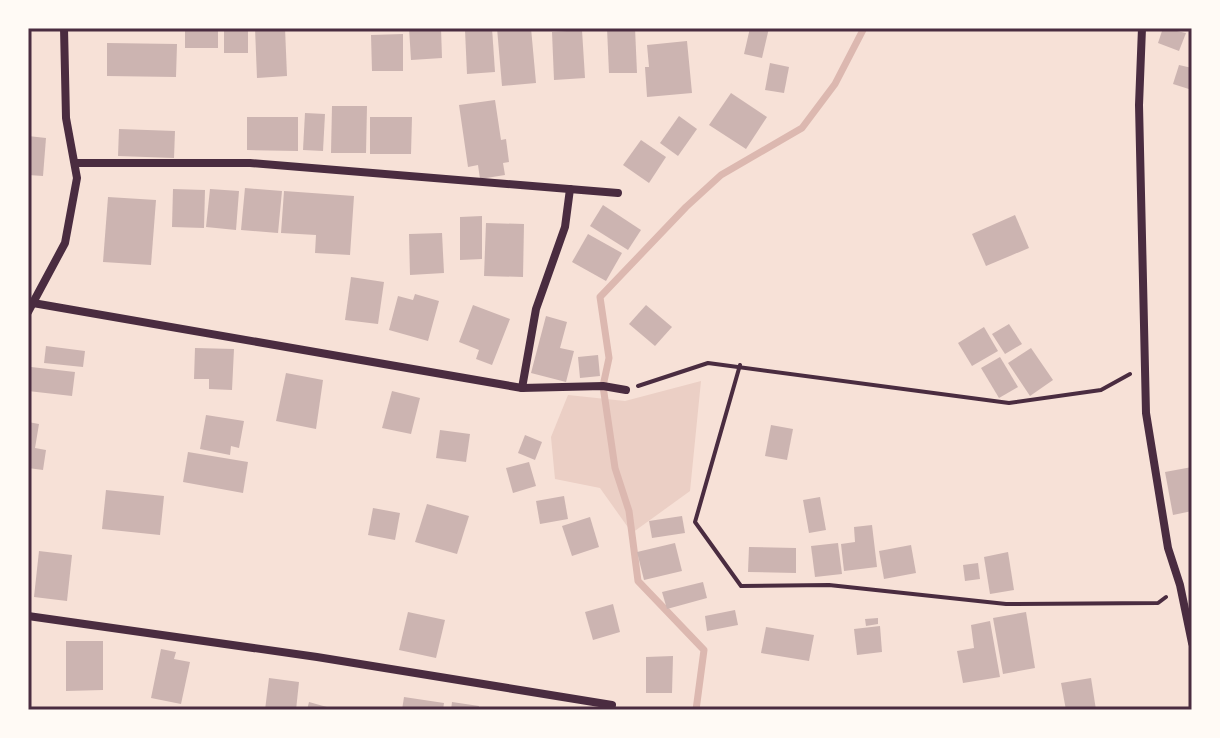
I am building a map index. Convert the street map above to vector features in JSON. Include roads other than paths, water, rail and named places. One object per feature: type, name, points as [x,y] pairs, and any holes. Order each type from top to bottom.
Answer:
[{"type":"street","points":[[28,312],[65,243],[77,178],[66,118],[64,28]]},
{"type":"street","points":[[1142,28],[1139,105],[1146,413],[1168,548],[1180,585],[1192,643]]},
{"type":"street","points":[[75,163],[250,163],[618,193]]},
{"type":"street","points":[[522,388],[536,309],[565,227],[570,189]]},
{"type":"street","points":[[33,303],[522,388],[603,386],[626,390]]},
{"type":"street","points":[[28,616],[550,694],[612,705],[611,710]]},
{"type":"waterway","points":[[696,710],[704,650],[638,581],[629,511],[615,468],[603,386],[609,358],[600,297],[721,175],[802,128],[835,84],[864,28]]}]
